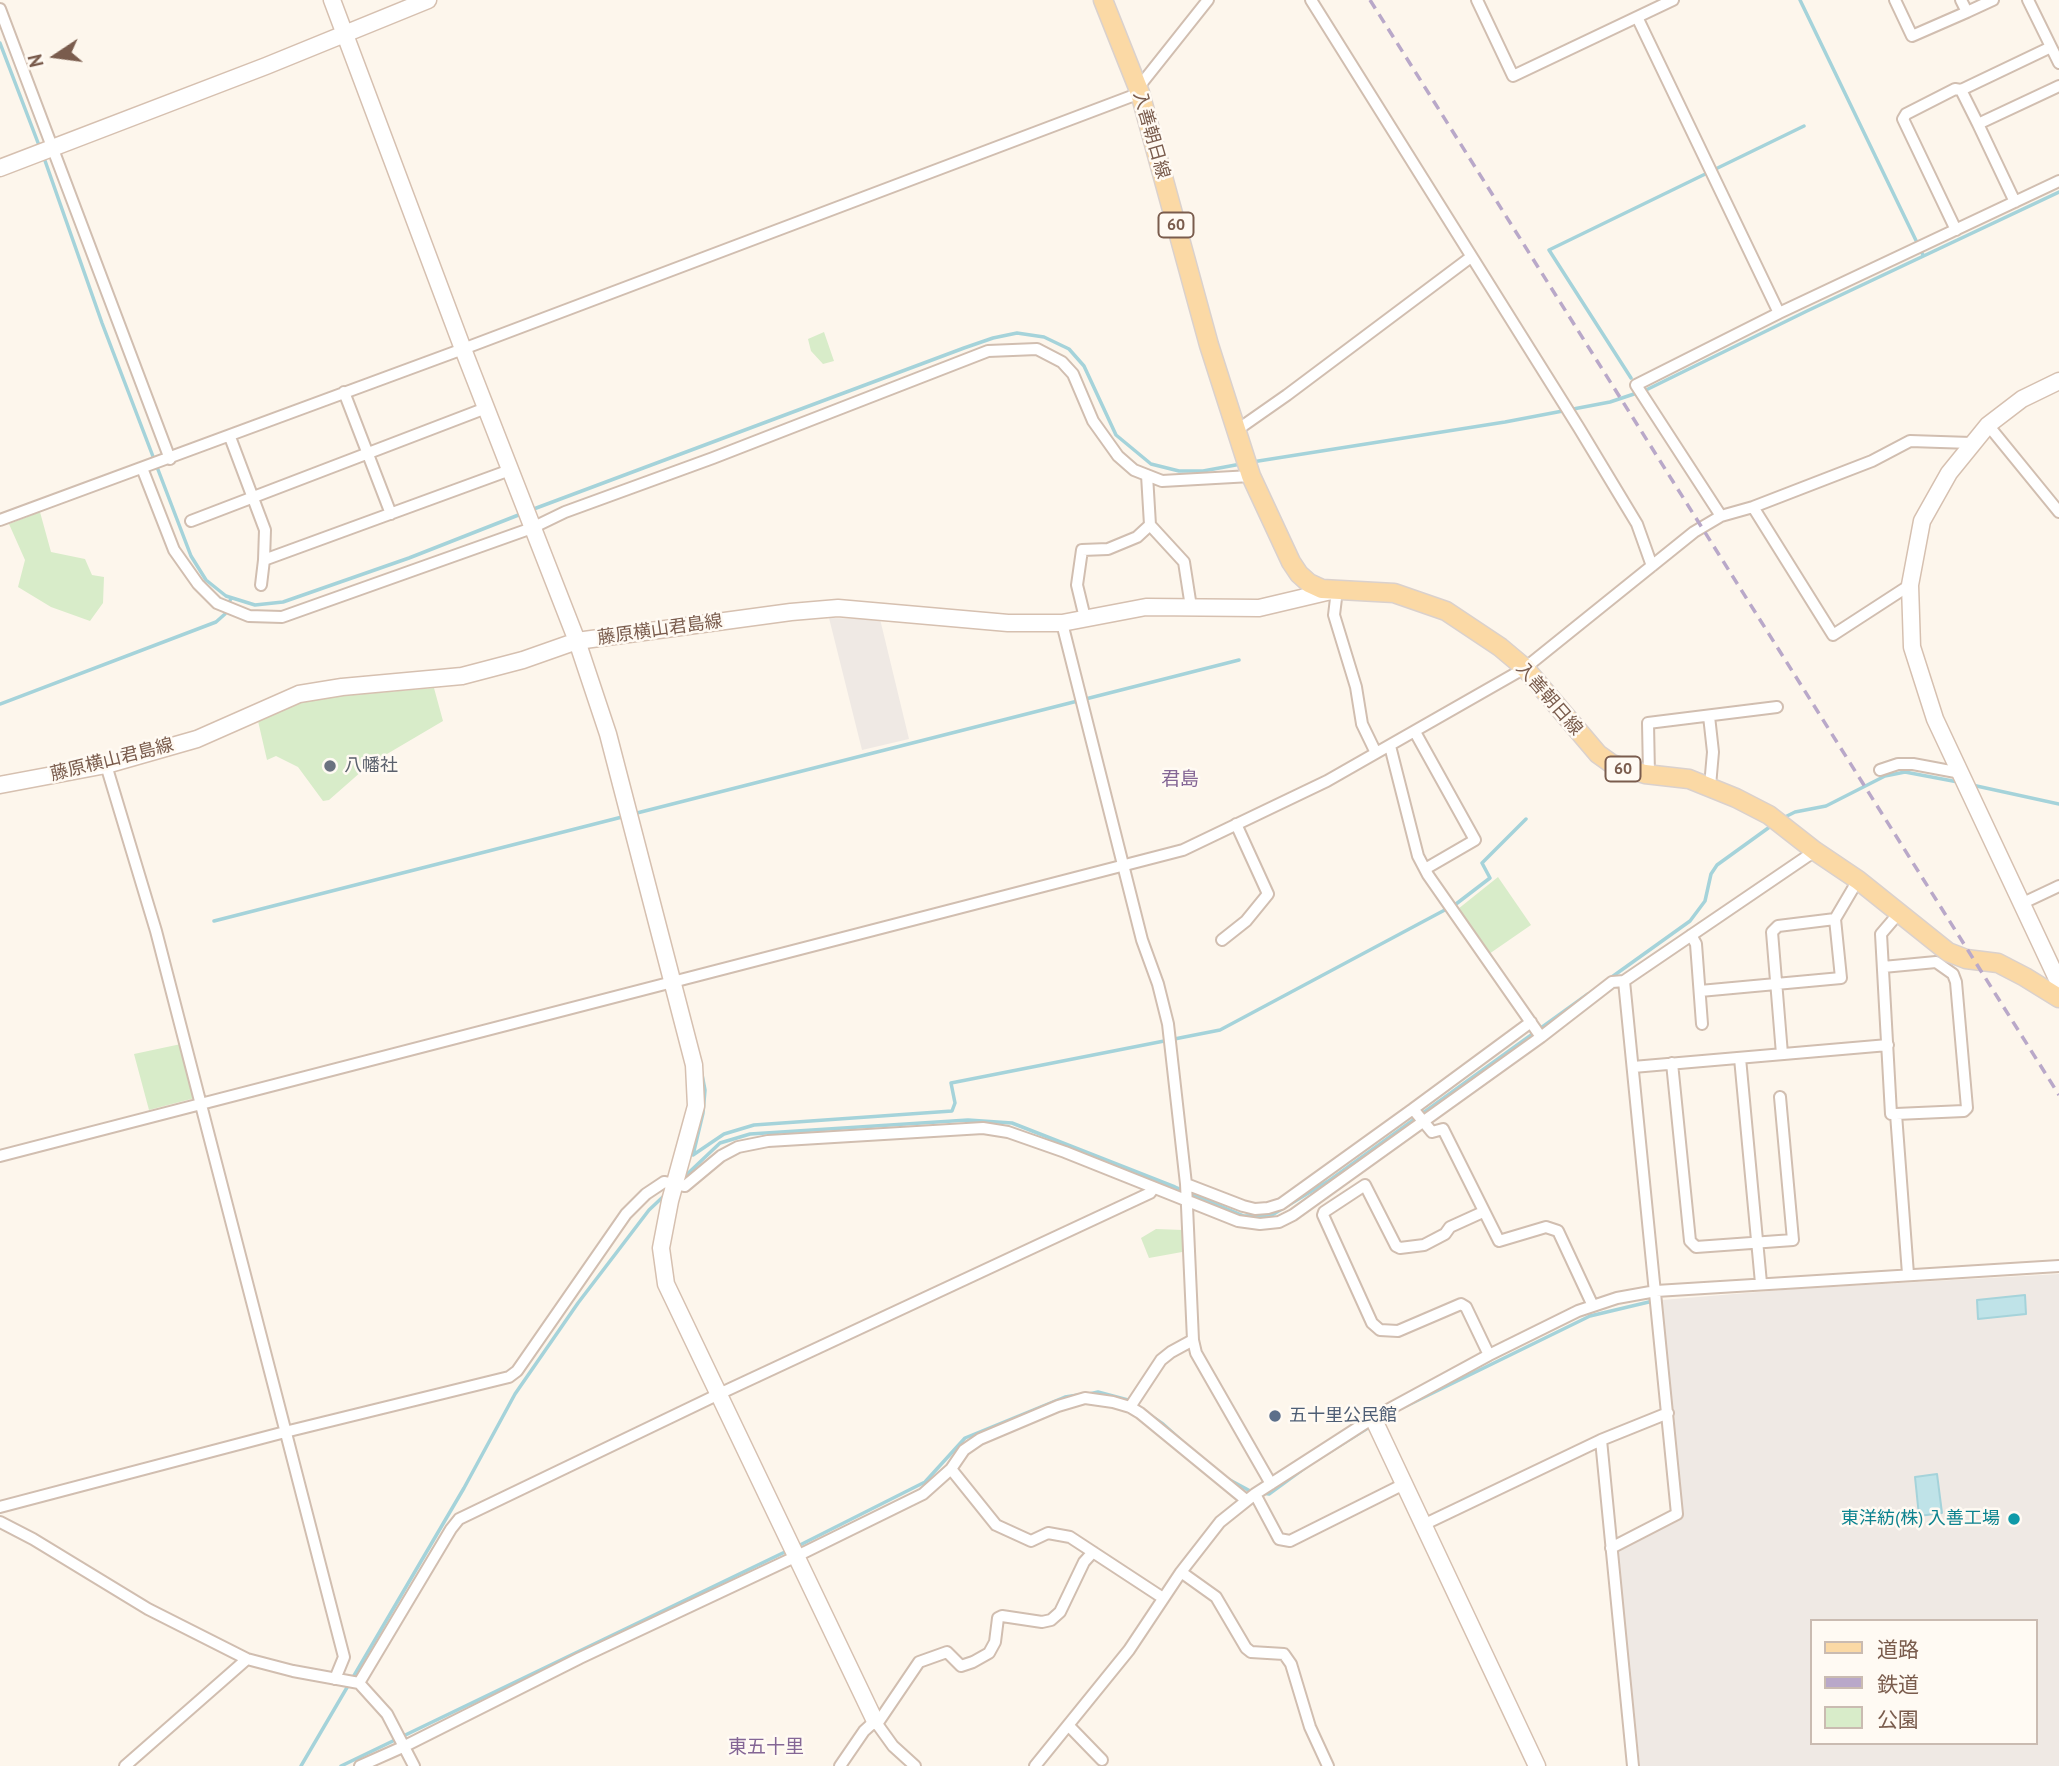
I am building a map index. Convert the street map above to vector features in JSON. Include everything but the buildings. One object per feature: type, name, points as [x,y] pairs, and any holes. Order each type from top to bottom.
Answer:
[{"type":"main road","name":"入善朝日線","points":[[1103,0],[1139,90],[1209,345],[1251,476],[1299,574],[1322,589],[1394,593],[1446,611],[1500,647],[1525,668],[1598,754],[1625,770],[1689,779],[1710,786],[1769,815],[1858,880],[1948,952],[1966,959],[1998,963],[2059,998]]},
{"type":"street","points":[[332,0],[463,349],[577,641],[608,734],[694,1065],[696,1106],[661,1248],[666,1284],[876,1723],[893,1746],[915,1766]]},
{"type":"street","points":[[0,168],[428,0]]},
{"type":"street","points":[[0,520],[230,437],[1139,90],[1208,0]]},
{"type":"street","points":[[1311,0],[1637,524],[1652,566]]},
{"type":"street","points":[[1477,0],[1513,76],[1673,0]]},
{"type":"street","points":[[1895,0],[1912,36],[1993,0]]},
{"type":"street","points":[[1961,0],[1967,12]]},
{"type":"street","points":[[2028,0],[2059,63]]},
{"type":"street","points":[[0,9],[167,459]]},
{"type":"street","points":[[1637,18],[1779,313]]},
{"type":"street","points":[[1956,230],[1903,120],[1906,114],[1955,89],[1961,90],[2051,47]]},
{"type":"street","points":[[1978,124],[2059,86]]},
{"type":"street","points":[[1961,90],[2015,202]]},
{"type":"street","points":[[1721,516],[1636,385],[1779,313],[2059,181]]},
{"type":"street","points":[[1237,429],[1287,395],[1471,257]]},
{"type":"street","points":[[142,468],[174,550],[198,584],[217,603],[249,616],[282,617],[532,528],[565,512],[713,458],[988,351],[1037,349],[1062,362],[1073,374],[1093,421],[1118,456],[1134,470],[1162,481],[1251,476]]},
{"type":"street","points":[[2059,381],[2022,399],[1988,425],[1949,473],[1923,522],[1910,586],[1912,647],[1935,719],[2059,983]]},
{"type":"street","points":[[344,392],[391,514]]},
{"type":"street","points":[[191,521],[486,408]]},
{"type":"street","points":[[1988,425],[2059,512]]},
{"type":"street","points":[[230,437],[265,530],[261,585]]},
{"type":"street","points":[[0,1156],[1183,850],[1327,781],[1525,668],[1694,532],[1721,516],[1753,507],[1872,461],[1910,441],[1971,443]]},
{"type":"street","points":[[264,561],[510,470]]},
{"type":"street","points":[[1147,475],[1150,525],[1184,562],[1191,607]]},
{"type":"street","points":[[1753,507],[1833,635],[1910,586]]},
{"type":"street","points":[[1085,618],[1077,584],[1082,550],[1108,549],[1137,537],[1150,525]]},
{"type":"street","points":[[1337,590],[1334,615],[1356,687],[1362,724],[1376,752]]},
{"type":"street","name":"藤原横山君島線","points":[[0,785],[106,765],[197,739],[299,694],[342,687],[462,676],[523,660],[577,641],[838,608],[1008,623],[1062,622],[1146,607],[1259,608],[1337,590]]},
{"type":"street","points":[[1062,622],[1142,940],[1158,984],[1168,1024],[1186,1184],[1193,1340],[1196,1353],[1271,1484]]},
{"type":"street","points":[[1649,774],[1648,723],[1777,707]]},
{"type":"street","points":[[1709,716],[1713,752],[1710,786]]},
{"type":"street","points":[[1415,732],[1475,840],[1425,869]]},
{"type":"street","points":[[1390,746],[1418,856],[1541,1037]]},
{"type":"street","points":[[1880,769],[1898,764],[1913,764],[1961,773]]},
{"type":"street","points":[[106,765],[156,931],[344,1657],[335,1679]]},
{"type":"street","points":[[1222,940],[1246,921],[1268,894],[1236,824]]},
{"type":"street","points":[[0,1507],[285,1432],[509,1377],[517,1371],[626,1214],[646,1194],[664,1182],[685,1186],[720,1156],[738,1147],[768,1141],[983,1128],[1008,1132],[1053,1148],[1238,1221],[1260,1224],[1279,1222],[1293,1215],[1423,1123],[1612,982],[1624,981],[1815,851]]},
{"type":"street","points":[[1700,991],[1841,978],[1835,919],[1858,880]]},
{"type":"street","points":[[2023,903],[2059,886]]},
{"type":"street","points":[[1883,967],[1936,962],[1953,974],[1956,982],[1967,1108],[1964,1111],[1891,1114],[1881,934],[1899,913]]},
{"type":"street","points":[[1782,1054],[1772,932],[1777,926],[1835,919]]},
{"type":"street","points":[[1691,935],[1696,944],[1702,1024]]},
{"type":"street","points":[[1611,1548],[1677,1514],[1624,981]]},
{"type":"street","points":[[1186,1184],[1255,1209],[1281,1203],[1531,1022]]},
{"type":"street","points":[[1633,1067],[1888,1045]]},
{"type":"street","points":[[1740,1058],[1761,1283]]},
{"type":"street","points":[[1672,1063],[1690,1241],[1696,1247],[1793,1240],[1780,1097]]},
{"type":"street","points":[[1413,1109],[1432,1132],[1443,1129],[1499,1241],[1546,1227],[1558,1231],[1594,1306]]},
{"type":"street","points":[[1896,1114],[1908,1275]]},
{"type":"street","points":[[1483,1212],[1450,1227],[1445,1234],[1424,1245],[1400,1248],[1396,1246],[1365,1185],[1323,1215],[1372,1323],[1380,1330],[1398,1331],[1461,1304],[1466,1307],[1489,1355]]},
{"type":"street","points":[[359,1683],[450,1529],[459,1519],[719,1394],[1150,1193],[1153,1189]]},
{"type":"street","points":[[1035,1766],[1129,1650],[1181,1572],[1220,1522],[1251,1497],[1373,1418],[1489,1355],[1578,1311],[1616,1298],[1656,1291],[2059,1266]]},
{"type":"street","points":[[1130,1407],[1161,1360],[1193,1340]]},
{"type":"street","points":[[360,1766],[923,1494],[951,1469],[964,1450],[980,1439],[1058,1406],[1085,1398],[1130,1407],[1251,1497],[1279,1539],[1290,1541],[1404,1484]]},
{"type":"street","points":[[1423,1525],[1601,1440],[1668,1413]]},
{"type":"street","points":[[1373,1418],[1537,1766]]},
{"type":"street","points":[[1601,1440],[1630,1765]]},
{"type":"street","points":[[951,1469],[996,1525],[1031,1541],[1048,1533],[1070,1537],[1163,1598]]},
{"type":"street","points":[[0,1522],[148,1609],[247,1659],[359,1683],[387,1714],[414,1766]]},
{"type":"street","points":[[840,1766],[864,1731],[876,1723],[919,1662],[947,1651],[961,1666],[973,1662],[989,1653],[995,1642],[998,1618],[1002,1616],[1042,1622],[1051,1620],[1060,1612],[1084,1562],[1093,1552]]},
{"type":"street","points":[[1181,1572],[1216,1597],[1245,1648],[1251,1652],[1284,1654],[1291,1664],[1310,1727],[1328,1766]]},
{"type":"street","points":[[125,1766],[247,1659]]},
{"type":"street","points":[[1068,1725],[1101,1760]]},
{"type":"shaded area","points":[[829,618],[880,619],[909,739],[862,750]]},
{"type":"shaded area","points":[[2059,1274],[2059,1766],[1640,1766],[1617,1550],[1680,1517],[1662,1300],[1794,1289]]},
{"type":"green space","points":[[824,332],[834,361],[823,364],[811,351],[808,339]]},
{"type":"green space","points":[[40,512],[51,552],[85,559],[92,575],[104,577],[103,603],[90,621],[51,607],[18,587],[25,560],[9,524]]},
{"type":"green space","points":[[434,688],[443,721],[370,764],[329,800],[323,801],[298,767],[276,756],[267,760],[258,721],[299,703],[329,697]]},
{"type":"green space","points":[[1498,877],[1531,925],[1489,954],[1458,909]]},
{"type":"green space","points":[[181,1044],[195,1098],[149,1110],[134,1054]]},
{"type":"green space","points":[[1156,1229],[1183,1230],[1182,1252],[1149,1258],[1141,1238]]},
{"type":"water","points":[[2025,1295],[2026,1314],[1978,1319],[1977,1300]]},
{"type":"water","points":[[1937,1474],[1942,1513],[1919,1516],[1915,1477]]},
{"type":"waterway","points":[[1800,0],[1923,255]]},
{"type":"waterway","points":[[0,43],[40,148]]},
{"type":"waterway","points":[[1631,378],[1549,250],[1804,126]]},
{"type":"waterway","points":[[43,155],[102,323],[191,556],[206,580],[226,596],[255,605],[283,602],[409,558],[521,514]]},
{"type":"waterway","points":[[1644,391],[2059,192]]},
{"type":"waterway","points":[[531,510],[964,348],[1017,333],[1044,337],[1069,349],[1084,366],[1116,435],[1151,464],[1179,471],[1203,471],[1241,464]]},
{"type":"waterway","points":[[1252,462],[1505,422],[1610,402],[1637,393]]},
{"type":"waterway","points":[[0,704],[216,622],[225,614],[231,598]]},
{"type":"waterway","points":[[633,814],[1239,660]]},
{"type":"waterway","points":[[1783,818],[1795,812],[1826,806],[1885,776],[1905,772],[1958,782]]},
{"type":"waterway","points":[[1972,785],[2059,804]]},
{"type":"waterway","points":[[214,921],[626,816]]},
{"type":"waterway","points":[[701,1069],[705,1090],[703,1113],[693,1155],[724,1134],[754,1125],[952,1111],[955,1103],[951,1083],[1220,1030],[1456,904],[1490,878],[1482,863],[1526,819]]},
{"type":"waterway","points":[[1609,979],[1690,921],[1705,901],[1711,874],[1717,865],[1771,826]]},
{"type":"waterway","points":[[682,1179],[720,1143],[750,1134],[968,1120],[1012,1123],[1244,1216],[1272,1215],[1330,1180],[1588,994]]},
{"type":"waterway","points":[[301,1766],[464,1488],[515,1394],[578,1303],[649,1210],[666,1194]]},
{"type":"waterway","points":[[1402,1408],[1590,1316],[1653,1301]]},
{"type":"waterway","points":[[1089,1394],[1098,1392],[1128,1400],[1182,1441]]},
{"type":"waterway","points":[[796,1547],[925,1482],[965,1438],[1065,1397],[1078,1395]]},
{"type":"waterway","points":[[1315,1461],[1371,1426]]},
{"type":"waterway","points":[[1263,1493],[1269,1494],[1306,1467]]},
{"type":"waterway","points":[[1228,1479],[1252,1492]]},
{"type":"waterway","points":[[341,1766],[789,1550]]},
{"type":"railway","points":[[1370,0],[2059,1095]]},
{"type":"place","name":"八幡社","points":[[330,766]]},
{"type":"place","name":"五十里公民館","points":[[1275,1416]]},
{"type":"place","name":"東洋紡(株) 入善工場","points":[[2014,1519]]},
{"type":"district","name":"君島","points":[[1180,780]]},
{"type":"district","name":"東五十里","points":[[766,1748]]}]
